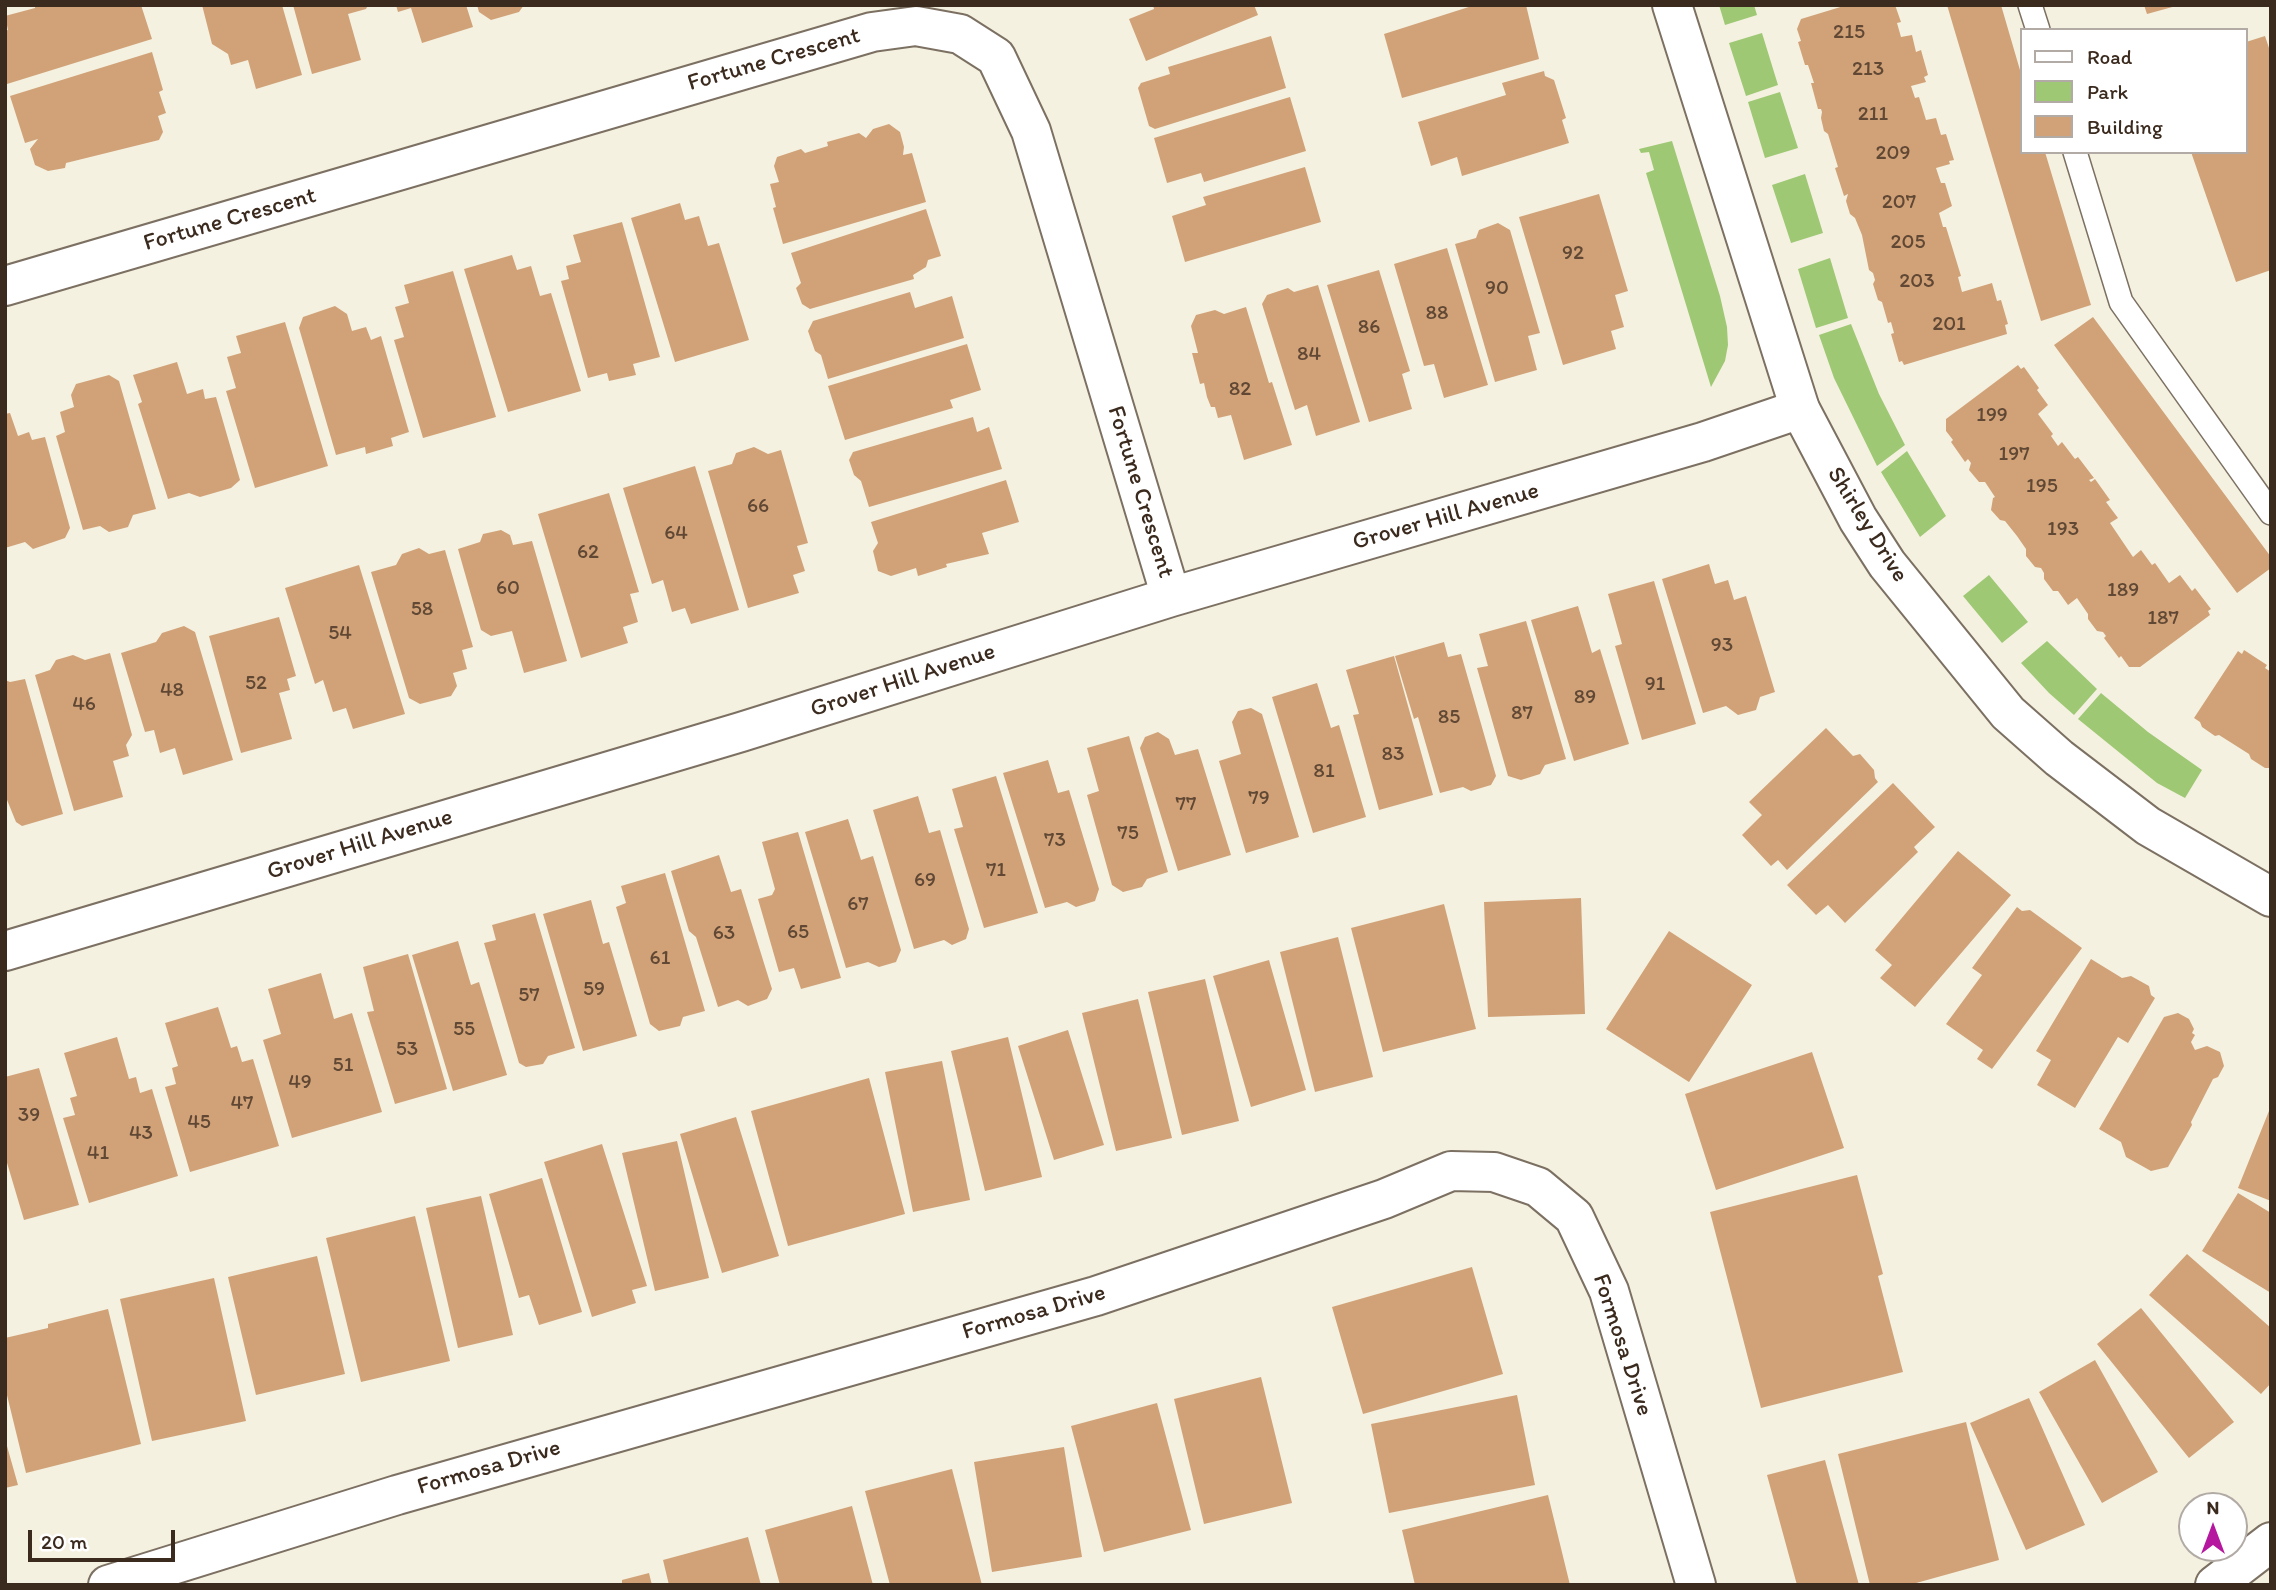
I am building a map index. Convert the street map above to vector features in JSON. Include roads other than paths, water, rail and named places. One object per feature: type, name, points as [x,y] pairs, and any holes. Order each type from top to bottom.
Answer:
[{"type":"street","name":"Shirley Drive","points":[[1672,5],[1800,409],[1858,519],[1887,564],[2008,713],[2059,758],[2148,826],[2271,897]]},
{"type":"street","name":"Fortune Crescent","points":[[5,286],[872,32],[916,26],[960,34],[996,57],[1031,131],[1171,597]]},
{"type":"street","name":"Grover Hill Avenue","points":[[5,951],[741,732],[1171,597],[1703,442],[1800,409]]},
{"type":"street","name":"Formosa Drive","points":[[108,1585],[397,1495],[1096,1296],[1384,1199],[1451,1171],[1494,1172],[1538,1187],[1574,1217],[1609,1291],[1696,1585]]},
{"type":"street","points":[[2215,1585],[2271,1542]]},
{"type":"lane","points":[[2031,5],[2037,28]]},
{"type":"lane","points":[[2076,154],[2121,302],[2271,513]]}]
